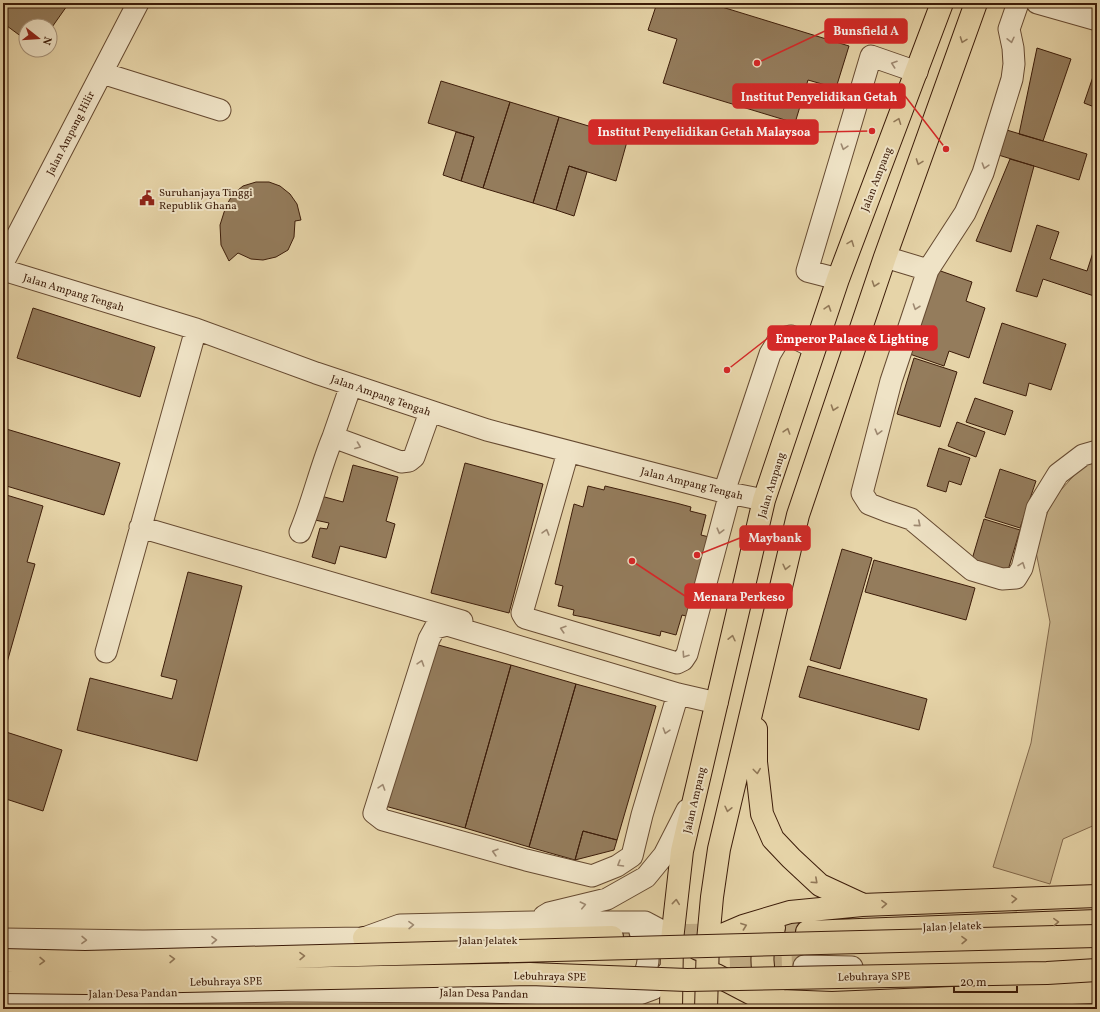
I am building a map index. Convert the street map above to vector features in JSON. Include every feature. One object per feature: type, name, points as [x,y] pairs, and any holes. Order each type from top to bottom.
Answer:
[{"type":"main road","name":"Jalan Ampang","points":[[671,1009],[672,940],[682,851],[764,500],[838,279],[942,3]]},
{"type":"main road","points":[[706,1009],[708,941],[712,897],[719,849],[798,515],[884,257],[976,3]]},
{"type":"main road","points":[[757,690],[757,770],[762,814],[773,839],[820,885],[862,905]]},
{"type":"main road","points":[[671,969],[708,941],[743,926],[790,912],[862,905],[1097,896]]},
{"type":"main road","points":[[780,1001],[766,982],[762,963],[764,946],[770,933],[790,912]]},
{"type":"main road","name":"Jalan Jelatek","points":[[807,932],[1097,920]]},
{"type":"main road","name":"Jalan Jelatek","points":[[364,938],[500,940],[618,929]]},
{"type":"main road","name":"Lebuhraya SPE","points":[[3,960],[86,962],[1097,936]]},
{"type":"main road","points":[[672,940],[707,970],[742,990],[760,998],[780,1001],[826,1006],[1097,992]]},
{"type":"main road","name":"Lebuhraya SPE","points":[[3,982],[86,984],[530,974],[687,980],[1097,971]]},
{"type":"street","name":"Jalan Ampang Hilir","points":[[3,263],[138,3]]},
{"type":"street","points":[[1018,3],[1009,29],[1013,48],[1014,64],[1012,79],[983,174],[965,213],[928,270],[891,381],[862,493],[869,504],[911,519],[972,570],[1002,579],[1016,578],[1022,568],[1037,508],[1058,474],[1083,455],[1097,450]]},
{"type":"street","points":[[1037,3],[1097,20]]},
{"type":"street","points":[[838,279],[807,271],[871,56],[916,72]]},
{"type":"street","points":[[102,73],[220,110]]},
{"type":"street","points":[[884,257],[928,270]]},
{"type":"street","name":"Jalan Ampang Tengah","points":[[3,270],[196,329],[316,374],[487,430],[727,493],[764,500]]},
{"type":"street","points":[[106,652],[196,329]]},
{"type":"street","points":[[568,452],[522,613],[525,618],[677,663],[683,660],[687,654],[727,493],[770,354],[779,339],[791,336],[815,348]]},
{"type":"street","points":[[300,532],[351,385]]},
{"type":"street","points":[[334,437],[401,462],[409,462],[414,457],[430,412]]},
{"type":"street","points":[[140,526],[718,699]]},
{"type":"street","points":[[678,694],[642,815],[632,856],[617,866],[592,876],[526,860],[383,820],[374,813],[429,639],[435,628],[447,625],[678,694],[718,699]]},
{"type":"street","points":[[533,922],[549,913],[607,899],[646,877],[664,855],[695,795]]},
{"type":"street","points":[[3,939],[143,941],[364,938],[400,925],[533,922],[618,929],[637,929],[645,935],[647,945],[648,957],[643,977],[634,985],[624,990],[607,995]]},
{"type":"street","points":[[618,929],[645,922],[662,931],[672,940]]},
{"type":"street","points":[[804,966],[1097,971]]},
{"type":"street","name":"Jalan Desa Pandan","points":[[287,990],[483,992],[634,996],[653,989],[671,969]]},
{"type":"street","name":"Jalan Desa Pandan","points":[[3,994],[143,994],[287,990],[622,971]]},
{"type":"street","points":[[483,992],[549,1004],[564,1009]]},
{"type":"shaded area","points":[[1097,458],[1097,824],[1063,839],[1050,884],[993,867],[1031,743],[1050,622],[1035,547],[1052,500],[1087,461]]},
{"type":"building","points":[[3,3],[69,3],[58,19],[18,18],[18,34],[3,23]]},
{"type":"building","points":[[657,3],[709,3],[849,46],[836,88],[808,80],[795,123],[663,83],[677,39],[648,30]]},
{"type":"building","points":[[1037,48],[1071,59],[1043,141],[1019,134]]},
{"type":"building","points":[[1097,65],[1097,108],[1084,103]]},
{"type":"building","points":[[441,81],[510,102],[483,188],[461,181],[474,137],[428,123]]},
{"type":"building","points":[[510,102],[559,117],[533,203],[483,188]]},
{"type":"building","points":[[559,117],[628,138],[616,181],[569,166],[556,210],[533,203]]},
{"type":"building","points":[[1000,128],[1087,154],[1079,180],[992,153]]},
{"type":"building","points":[[456,132],[474,137],[461,181],[443,175]]},
{"type":"building","points":[[1010,159],[1034,166],[1011,252],[976,241]]},
{"type":"building","points":[[569,166],[587,172],[574,216],[556,210]]},
{"type":"building","points":[[256,182],[269,182],[280,186],[290,194],[297,204],[301,220],[295,221],[294,237],[288,250],[276,257],[263,260],[251,259],[238,253],[229,261],[221,245],[220,225],[226,206],[233,194],[243,186]]},
{"type":"building","points":[[1037,225],[1059,232],[1050,259],[1087,271],[1097,240],[1097,297],[1043,279],[1037,297],[1016,291]]},
{"type":"building","points":[[932,268],[972,282],[966,301],[985,308],[969,358],[949,351],[944,366],[904,352]]},
{"type":"building","points":[[33,308],[155,347],[140,397],[17,358]]},
{"type":"building","points":[[1002,323],[1066,344],[1051,390],[1029,383],[1026,396],[983,383]]},
{"type":"building","points":[[914,358],[957,372],[940,427],[897,414]]},
{"type":"building","points":[[975,398],[1013,411],[1005,435],[966,422]]},
{"type":"building","points":[[957,422],[985,432],[976,457],[948,446]]},
{"type":"building","points":[[3,428],[120,463],[104,515],[3,485]]},
{"type":"building","points":[[939,448],[970,458],[961,485],[949,481],[946,492],[927,486]]},
{"type":"building","points":[[465,463],[543,484],[509,613],[431,593]]},
{"type":"building","points":[[353,465],[398,477],[386,521],[395,524],[386,558],[340,546],[335,564],[312,557],[320,528],[327,529],[329,523],[315,520],[321,496],[343,502]]},
{"type":"building","points":[[1000,469],[1036,481],[1020,528],[985,517]]},
{"type":"building","points":[[588,486],[604,490],[605,486],[676,503],[691,507],[690,511],[706,515],[701,535],[709,537],[690,617],[682,615],[676,635],[661,631],[660,636],[573,615],[574,610],[558,606],[563,586],[555,584],[574,504],[583,507]]},
{"type":"building","points":[[3,494],[43,506],[27,562],[35,564],[6,666],[3,665]]},
{"type":"building","points":[[984,519],[1020,530],[1006,577],[970,566]]},
{"type":"building","points":[[842,549],[872,558],[840,669],[810,660]]},
{"type":"building","points":[[874,560],[975,588],[966,620],[865,592]]},
{"type":"building","points":[[188,572],[242,586],[197,761],[77,730],[90,678],[172,699],[177,680],[161,676]]},
{"type":"building","points":[[431,643],[511,665],[465,828],[385,806]]},
{"type":"building","points":[[511,665],[576,684],[529,847],[465,828]]},
{"type":"building","points":[[808,666],[927,699],[919,730],[799,697]]},
{"type":"building","points":[[576,684],[656,706],[617,840],[583,831],[575,860],[529,847]]},
{"type":"building","points":[[3,731],[62,750],[43,811],[3,798]]},
{"type":"building","points":[[583,831],[617,840],[614,850],[575,860]]},
{"type":"tunnel","points":[[612,937],[807,932]]},
{"type":"tunnel","points":[[699,969],[804,966]]},
{"type":"place","name":"Bunsfield A","points":[[757,63]]},
{"type":"place","name":"Institut Penyelidikan Getah Malaysoa","points":[[872,131]]},
{"type":"place","name":"Institut Penyelidikan Getah","points":[[946,149]]},
{"type":"place","name":"Suruhanjaya Tinggi Republik Ghana","points":[[147,198]]},
{"type":"place","name":"Emperor Palace & Lighting","points":[[727,370]]},
{"type":"place","name":"Maybank","points":[[697,555]]},
{"type":"place","name":"Menara Perkeso","points":[[632,561]]}]
